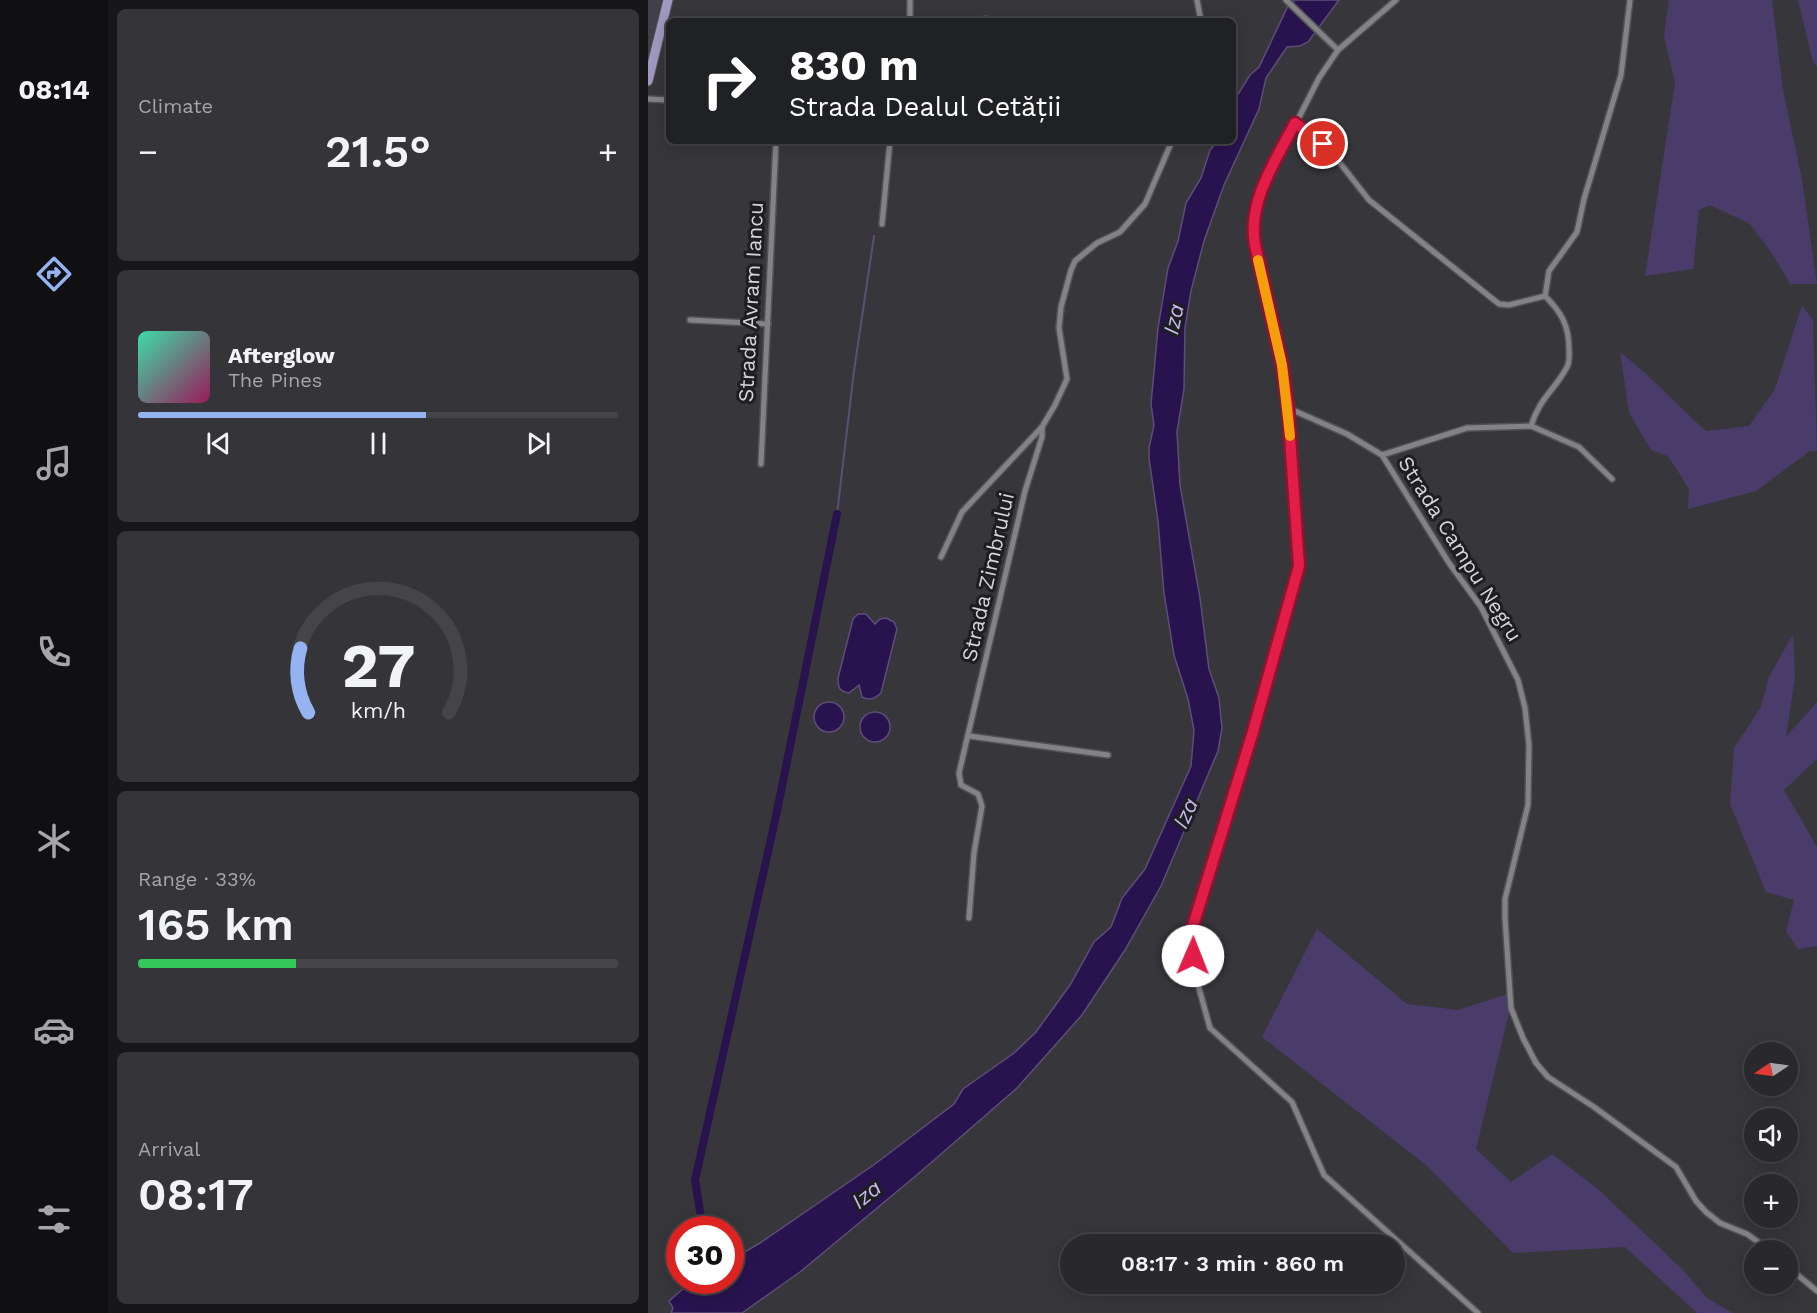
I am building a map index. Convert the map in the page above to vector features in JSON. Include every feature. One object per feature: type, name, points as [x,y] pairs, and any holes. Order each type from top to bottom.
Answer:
[{"type":"main road","points":[[648,81],[668,0]]},
{"type":"street","points":[[910,0],[910,18]]},
{"type":"street","points":[[1197,0],[1200,18]]},
{"type":"street","points":[[1286,0],[1338,50]]},
{"type":"street","points":[[1396,0],[1338,50],[1318,78],[1260,194],[1253,224],[1255,245],[1282,365],[1288,408],[1299,566],[1252,735],[1192,929],[1197,981],[1210,1028],[1292,1102],[1324,1175],[1478,1313]]},
{"type":"street","points":[[1531,426],[1537,407],[1569,365],[1569,334],[1565,321],[1545,296],[1550,271],[1577,232],[1584,199],[1621,75],[1630,0]]},
{"type":"street","points":[[648,99],[666,100]]},
{"type":"street","points":[[1295,123],[1329,149],[1369,200],[1499,304],[1509,305],[1545,296]]},
{"type":"street","name":"Strada Avram Iancu","points":[[761,464],[776,144]]},
{"type":"street","points":[[882,224],[890,144]]},
{"type":"street","name":"Strada Zimbrului","points":[[941,557],[962,512],[1042,427],[1067,379],[1059,328],[1061,307],[1075,261],[1092,246],[1120,232],[1145,204],[1171,144]]},
{"type":"street","points":[[690,320],[768,324]]},
{"type":"street","name":"Strada Campu Negru","points":[[1288,408],[1347,434],[1382,455],[1449,563],[1481,607],[1518,680],[1525,708],[1529,745],[1528,805],[1505,898],[1504,918],[1511,1008],[1536,1063],[1548,1077],[1594,1107],[1676,1167],[1696,1201],[1720,1223],[1748,1234],[1756,1240]]},
{"type":"street","name":"Strada Campu Negru","points":[[1382,455],[1467,428],[1531,426],[1579,447],[1612,479]]},
{"type":"street","name":"Strada Zimbrului","points":[[969,918],[974,853],[982,806],[978,794],[962,785],[959,780],[1024,491],[1042,437],[1042,427]]},
{"type":"street","points":[[969,736],[1108,755]]},
{"type":"street","points":[[1798,1275],[1817,1291]]},
{"type":"shaded area","points":[[648,0],[662,0],[648,62]]},
{"type":"shaded area","points":[[1669,0],[1772,0],[1783,90],[1802,179],[1817,284],[1790,284],[1773,255],[1750,224],[1710,205],[1699,210],[1693,269],[1645,276],[1675,83],[1664,36]]},
{"type":"shaded area","points":[[1798,0],[1817,0],[1817,66],[1813,62]]},
{"type":"shaded area","points":[[1802,305],[1813,320],[1817,451],[1810,451],[1756,491],[1688,509],[1689,489],[1668,456],[1651,450],[1629,413],[1620,352],[1706,431],[1749,426],[1775,389]]},
{"type":"shaded area","points":[[1793,634],[1795,677],[1786,737],[1817,702],[1817,759],[1784,790],[1817,847],[1817,946],[1798,949],[1786,931],[1794,900],[1766,892],[1730,804],[1734,748],[1761,707],[1769,677]]},
{"type":"shaded area","points":[[1317,929],[1407,1004],[1458,1010],[1514,992],[1476,1149],[1511,1182],[1552,1154],[1598,1189],[1683,1270],[1707,1298],[1733,1313],[1697,1313],[1625,1247],[1513,1253],[1426,1165],[1262,1037]]},
{"type":"water","name":"Iza","points":[[1295,0],[1339,0],[1308,42],[1300,46],[1287,47],[1266,78],[1259,109],[1224,185],[1204,241],[1191,291],[1185,328],[1184,389],[1177,432],[1180,485],[1200,598],[1209,669],[1219,698],[1222,728],[1218,751],[1161,886],[1125,950],[1082,1015],[1017,1088],[800,1272],[742,1313],[671,1313],[673,1308],[669,1301],[677,1294],[744,1294],[744,1252],[875,1164],[954,1104],[963,1089],[1014,1053],[1036,1032],[1070,985],[1094,942],[1111,927],[1122,898],[1145,869],[1191,766],[1194,730],[1188,699],[1174,655],[1164,593],[1158,521],[1149,458],[1154,425],[1151,404],[1158,328],[1168,268],[1178,241],[1186,203],[1201,178],[1210,150],[1215,144],[1236,144],[1236,97],[1250,75],[1259,67],[1288,6]]},
{"type":"water","points":[[858,614],[866,614],[875,624],[880,619],[886,618],[894,622],[897,629],[881,693],[872,699],[862,697],[859,685],[849,693],[841,690],[838,684],[853,619]]},
{"type":"water","points":[[829,702],[839,707],[844,717],[839,727],[829,732],[819,727],[814,717],[819,707]]},
{"type":"water","points":[[875,712],[885,717],[890,727],[885,737],[875,742],[865,737],[860,727],[865,717]]},
{"type":"waterway","points":[[837,514],[854,371],[874,236]]},
{"type":"waterway","points":[[701,1216],[695,1180],[776,816],[837,514]]},
{"type":"slow traffic","points":[[1258,260],[1282,365],[1290,436]]},
{"type":"route","points":[[1193,956],[1192,929],[1252,735],[1299,566],[1288,408],[1282,365],[1255,245],[1253,231],[1255,211],[1260,194],[1295,123],[1323,144]]}]
